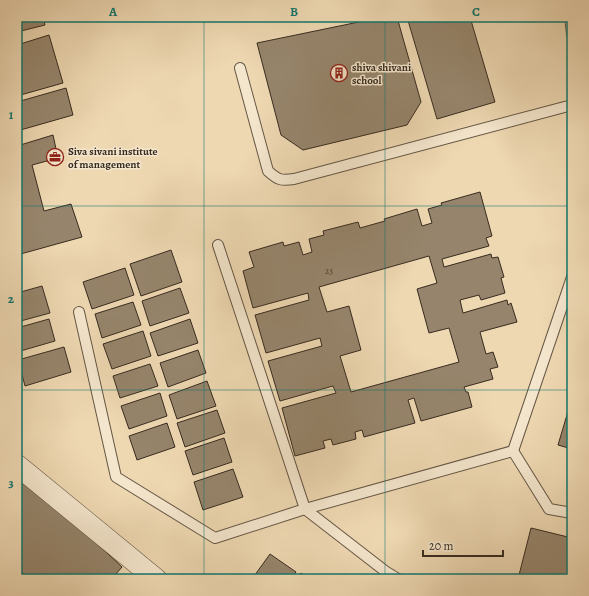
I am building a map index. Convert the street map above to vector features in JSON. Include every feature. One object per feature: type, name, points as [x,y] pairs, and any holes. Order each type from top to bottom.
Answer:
[{"type":"street","points":[[17,464],[156,579]]},
{"type":"lane","points":[[570,17],[572,34]]},
{"type":"lane","points":[[240,68],[268,171],[274,177],[283,181],[572,105]]},
{"type":"lane","points":[[218,245],[304,509],[385,571],[398,579]]},
{"type":"lane","points":[[572,277],[514,451],[549,509],[572,513]]},
{"type":"lane","points":[[79,312],[116,477],[215,538],[304,509],[514,451]]},
{"type":"building","points":[[17,17],[43,17],[45,25],[17,32]]},
{"type":"building","name":"shiva shivani school","points":[[383,17],[397,17],[421,102],[407,125],[303,150],[281,135],[257,43]]},
{"type":"building","points":[[407,17],[470,17],[495,102],[437,119]]},
{"type":"building","points":[[49,35],[63,83],[17,96],[17,45]]},
{"type":"building","points":[[66,88],[73,115],[17,131],[17,102]]},
{"type":"building","points":[[53,135],[58,158],[32,165],[44,211],[71,204],[82,237],[17,255],[17,146]]},
{"type":"building","points":[[480,192],[492,236],[486,238],[489,246],[442,259],[444,267],[491,254],[492,258],[498,257],[504,277],[501,278],[505,293],[481,300],[479,295],[460,300],[463,313],[507,300],[508,305],[511,303],[517,322],[480,332],[486,354],[493,352],[498,367],[490,369],[493,379],[464,387],[466,392],[468,392],[472,407],[421,421],[414,398],[408,400],[415,423],[364,437],[362,430],[355,432],[356,439],[333,445],[331,439],[323,441],[325,448],[295,456],[282,408],[336,393],[333,386],[280,401],[268,361],[322,346],[320,338],[266,353],[255,315],[309,300],[308,293],[253,308],[243,271],[254,267],[249,252],[283,242],[284,246],[299,242],[303,255],[312,252],[309,239],[324,235],[323,231],[358,222],[360,228],[385,221],[384,219],[417,209],[422,226],[432,223],[428,209],[442,205],[441,203]],"holes":[[[429,256],[437,283],[417,289],[429,333],[449,328],[459,362],[351,392],[340,356],[361,350],[349,306],[327,312],[319,287]]]},
{"type":"building","points":[[171,250],[182,282],[141,296],[130,264]]},
{"type":"building","points":[[125,268],[134,295],[92,309],[83,282]]},
{"type":"building","points":[[42,286],[50,313],[17,322],[17,293]]},
{"type":"building","points":[[180,288],[189,313],[150,326],[142,301]]},
{"type":"building","points":[[133,302],[141,325],[102,338],[95,314]]},
{"type":"building","points":[[49,319],[55,341],[17,352],[17,328]]},
{"type":"building","points":[[190,319],[198,343],[158,356],[150,333]]},
{"type":"building","points":[[143,331],[151,356],[112,369],[103,344]]},
{"type":"building","points":[[64,347],[71,372],[25,386],[18,360]]},
{"type":"building","points":[[198,350],[206,373],[168,387],[160,363]]},
{"type":"building","points":[[150,364],[158,386],[120,398],[113,376]]},
{"type":"building","points":[[207,381],[216,406],[177,419],[169,395]]},
{"type":"building","points":[[160,393],[167,416],[129,429],[121,406]]},
{"type":"building","points":[[572,398],[572,449],[558,445]]},
{"type":"building","points":[[217,410],[225,433],[185,447],[177,423]]},
{"type":"building","points":[[167,423],[175,447],[137,460],[129,436]]},
{"type":"building","points":[[224,438],[232,462],[193,475],[185,451]]},
{"type":"building","points":[[233,469],[243,497],[203,510],[194,482]]},
{"type":"building","points":[[25,476],[122,567],[115,575],[117,577],[115,579],[97,579],[91,574],[87,579],[29,579],[17,568],[17,484]]},
{"type":"building","points":[[531,528],[572,538],[572,579],[518,579]]},
{"type":"building","points":[[270,554],[296,572],[291,579],[252,579]]},
{"type":"building","points":[[301,573],[309,579],[297,579]]},
{"type":"place","name":"shiva shivani school","points":[[339,73]]},
{"type":"place","name":"Siva sivani institute of management","points":[[55,157]]}]
